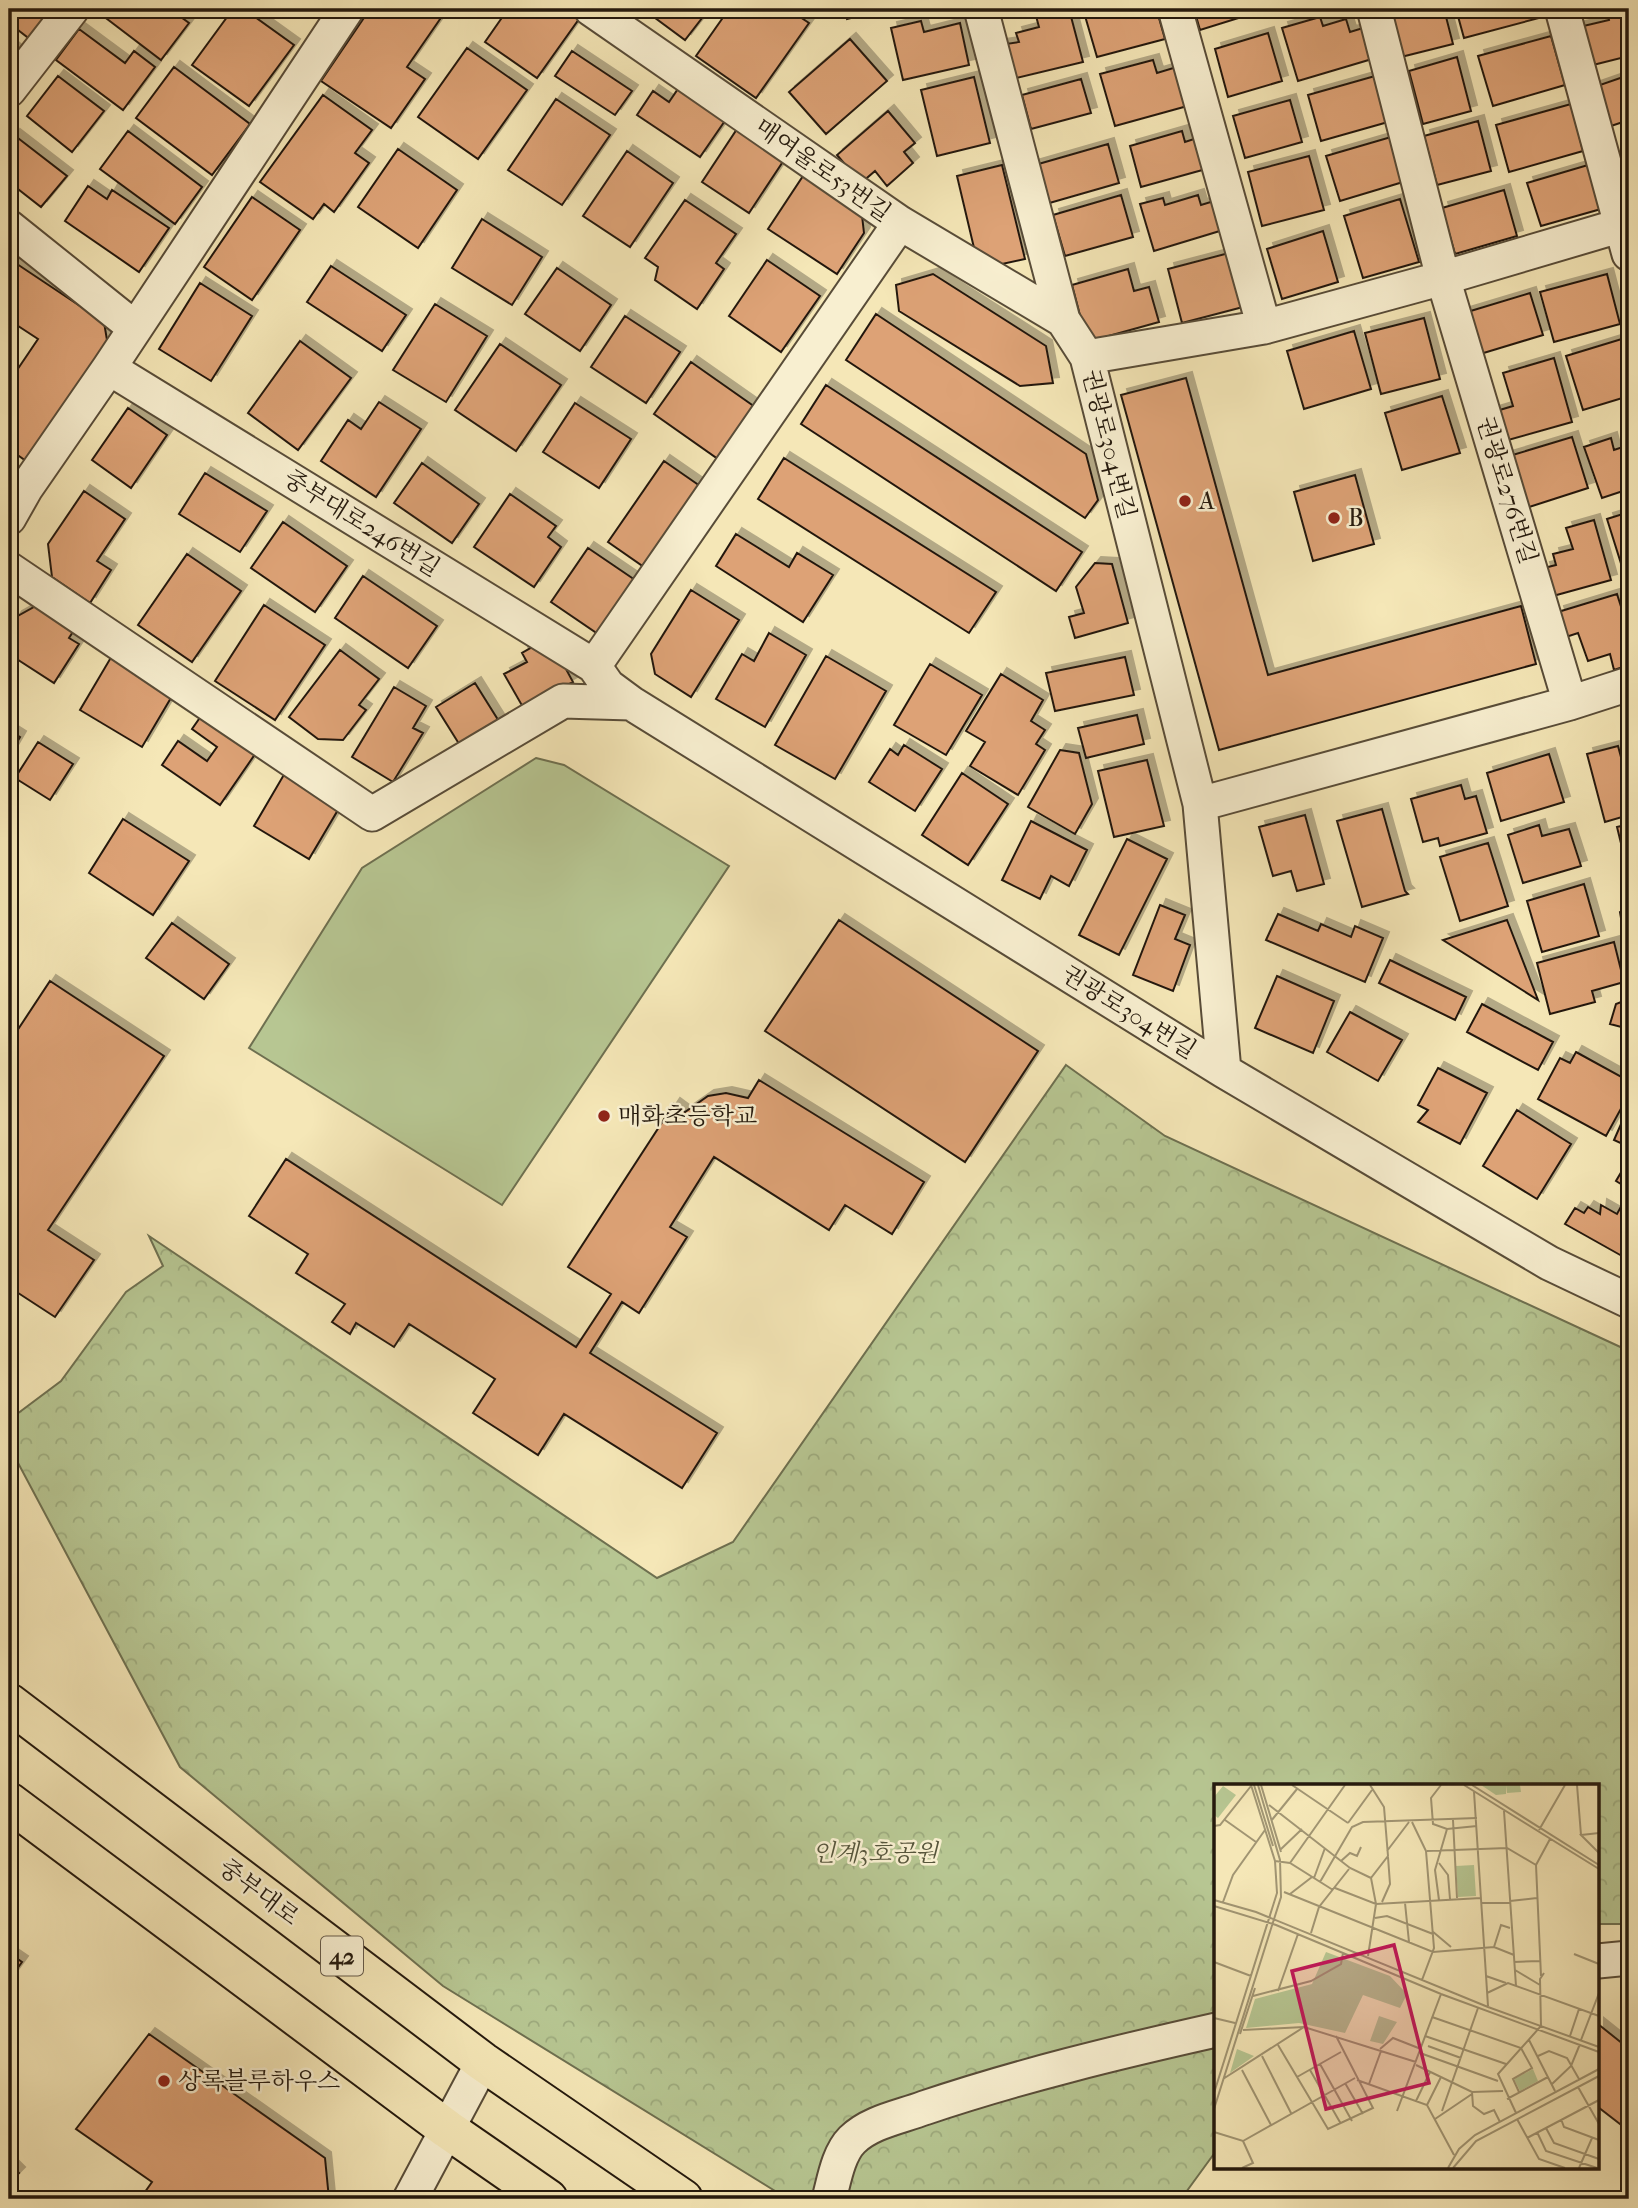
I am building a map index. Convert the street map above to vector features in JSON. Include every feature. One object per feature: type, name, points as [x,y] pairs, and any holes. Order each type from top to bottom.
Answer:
[{"type":"main road","name":"중부대로","points":[[9,1703],[483,2062],[683,2199]]},
{"type":"main road","points":[[9,1802],[447,2129],[548,2199]]},
{"type":"street","points":[[9,90],[72,9]]},
{"type":"street","points":[[9,518],[17,482],[109,368],[347,9]]},
{"type":"street","name":"매여울로53번길","points":[[590,9],[900,223],[1063,320]]},
{"type":"street","name":"권광로304번길","points":[[981,9],[1063,320],[1087,357],[1200,804],[1224,1071]]},
{"type":"street","points":[[1175,9],[1264,327]]},
{"type":"street","name":"권광로276번길","points":[[1374,9],[1443,278],[1570,703]]},
{"type":"street","points":[[1087,357],[1264,327],[1443,278],[1627,234],[1562,9]]},
{"type":"street","points":[[9,569],[373,814],[562,701],[611,685],[900,223]]},
{"type":"street","points":[[9,227],[135,328]]},
{"type":"street","name":"중부대로246번길","points":[[109,368],[611,685]]},
{"type":"street","points":[[1200,804],[1570,703],[1629,684]]},
{"type":"street","name":"권광로304번길","points":[[611,685],[1224,1071],[1549,1263],[1629,1301]]},
{"type":"street","points":[[1600,1961],[1629,1958]]},
{"type":"street","points":[[829,2199],[837,2168],[850,2142],[867,2128],[976,2091],[1107,2055],[1214,2030]]},
{"type":"street","points":[[410,2199],[483,2062]]},
{"type":"green space","points":[[536,758],[564,765],[729,866],[502,1205],[249,1048],[362,868]]},
{"type":"green space","name":"인계3호공원","points":[[1066,1065],[1165,1136],[1629,1351],[1629,1924],[1600,1924],[1600,1784],[1214,1784],[1214,2154],[1181,2199],[788,2199],[443,1986],[180,1767],[9,1446],[9,1420],[61,1381],[126,1292],[163,1266],[149,1236],[657,1578],[733,1542]]},
{"type":"building","points":[[9,9],[56,9],[31,40],[9,23]]},
{"type":"building","points":[[94,9],[170,9],[189,23],[161,60]]},
{"type":"building","points":[[233,9],[244,9],[294,45],[249,106],[192,65]]},
{"type":"building","points":[[370,9],[447,9],[407,67],[425,79],[391,128],[321,81]]},
{"type":"building","points":[[474,9],[488,9],[484,15]]},
{"type":"building","points":[[508,9],[564,9],[579,19],[537,78],[485,42]]},
{"type":"building","points":[[643,9],[709,9],[685,40]]},
{"type":"building","points":[[729,9],[788,9],[809,23],[756,98],[696,56]]},
{"type":"building","points":[[844,9],[886,9],[847,19]]},
{"type":"building","points":[[1069,9],[1083,62],[1008,80],[999,45],[1019,42],[1016,33],[1039,27],[1036,16]]},
{"type":"building","points":[[1083,9],[1147,9],[1148,14],[1157,11],[1165,39],[1097,57]]},
{"type":"building","points":[[1194,9],[1261,9],[1261,11],[1200,30]]},
{"type":"building","points":[[1389,9],[1444,9],[1453,44],[1401,57]]},
{"type":"building","points":[[1456,9],[1548,9],[1550,15],[1464,38]]},
{"type":"building","points":[[1607,9],[1629,9],[1629,56],[1585,67],[1575,28],[1609,20]]},
{"type":"building","points":[[1320,17],[1323,26],[1346,19],[1350,32],[1363,28],[1372,59],[1298,81],[1282,28]]},
{"type":"building","points":[[921,21],[924,32],[960,23],[969,65],[903,80],[891,28]]},
{"type":"building","points":[[79,29],[125,63],[134,51],[155,67],[123,110],[56,60]]},
{"type":"building","points":[[1268,33],[1282,81],[1228,97],[1215,49]]},
{"type":"building","points":[[1551,36],[1565,85],[1493,106],[1478,56]]},
{"type":"building","points":[[850,39],[887,81],[826,134],[789,92]]},
{"type":"building","points":[[9,45],[24,58],[9,76]]},
{"type":"building","points":[[467,48],[527,90],[478,159],[418,117]]},
{"type":"building","points":[[572,51],[632,91],[615,115],[555,76]]},
{"type":"building","points":[[1457,57],[1471,111],[1423,124],[1409,71]]},
{"type":"building","points":[[1153,60],[1157,73],[1180,66],[1191,105],[1115,126],[1100,74]]},
{"type":"building","points":[[174,67],[250,124],[212,175],[136,118]]},
{"type":"building","points":[[1629,75],[1629,120],[1608,127],[1594,87]]},
{"type":"building","points":[[58,76],[104,111],[72,152],[27,116]]},
{"type":"building","points":[[1375,76],[1388,122],[1321,141],[1308,95]]},
{"type":"building","points":[[974,77],[990,143],[937,156],[921,90]]},
{"type":"building","points":[[1081,79],[1091,113],[1031,129],[1022,95]]},
{"type":"building","points":[[684,80],[731,112],[700,157],[637,115],[653,91],[669,102]]},
{"type":"building","points":[[323,95],[372,130],[355,153],[369,163],[334,212],[324,204],[313,219],[260,182]]},
{"type":"building","points":[[556,99],[610,135],[562,205],[508,170]]},
{"type":"building","points":[[1290,100],[1302,142],[1245,158],[1233,116]]},
{"type":"building","points":[[1571,104],[1583,151],[1509,172],[1496,125]]},
{"type":"building","points":[[888,111],[915,143],[904,152],[913,163],[887,186],[875,171],[861,183],[837,155]]},
{"type":"building","points":[[1478,121],[1491,171],[1437,185],[1424,136]]},
{"type":"building","points":[[741,123],[788,154],[749,213],[702,182]]},
{"type":"building","points":[[128,131],[202,187],[175,224],[100,169]]},
{"type":"building","points":[[1182,131],[1185,142],[1197,138],[1206,169],[1141,187],[1130,146]]},
{"type":"building","points":[[14,135],[67,176],[41,207],[9,182],[9,142]]},
{"type":"building","points":[[1391,137],[1403,182],[1340,201],[1326,156]]},
{"type":"building","points":[[1108,144],[1119,183],[1039,206],[1028,167]]},
{"type":"building","points":[[398,149],[457,190],[418,248],[358,207]]},
{"type":"building","points":[[627,151],[673,183],[630,247],[583,216]]},
{"type":"building","points":[[1309,156],[1324,210],[1262,226],[1248,172]]},
{"type":"building","points":[[1629,156],[1629,206],[1616,160]]},
{"type":"building","points":[[1002,165],[1025,259],[979,269],[957,176]]},
{"type":"building","points":[[1588,165],[1601,209],[1541,226],[1527,183]]},
{"type":"building","points":[[807,170],[861,207],[864,233],[837,274],[768,229]]},
{"type":"building","points":[[88,186],[107,199],[112,190],[169,228],[139,272],[65,221]]},
{"type":"building","points":[[1504,190],[1517,236],[1455,254],[1442,208]]},
{"type":"building","points":[[1121,195],[1133,237],[1065,256],[1053,215]]},
{"type":"building","points":[[1198,195],[1201,205],[1214,201],[1223,230],[1154,251],[1140,204],[1163,198],[1165,205]]},
{"type":"building","points":[[252,197],[300,230],[252,300],[204,267]]},
{"type":"building","points":[[1400,199],[1419,262],[1363,278],[1344,216]]},
{"type":"building","points":[[685,200],[736,234],[716,263],[724,269],[697,309],[655,280],[658,267],[645,258]]},
{"type":"building","points":[[482,219],[542,257],[512,305],[452,268]]},
{"type":"building","points":[[1323,231],[1338,282],[1282,299],[1267,249]]},
{"type":"building","points":[[1229,253],[1243,307],[1182,323],[1168,269]]},
{"type":"building","points":[[11,260],[104,322],[108,346],[29,463],[9,449],[9,382],[38,339],[9,320]]},
{"type":"building","points":[[767,260],[820,296],[781,352],[729,316]]},
{"type":"building","points":[[331,266],[406,315],[382,351],[307,302]]},
{"type":"building","points":[[557,268],[611,305],[580,351],[525,314]]},
{"type":"building","points":[[1128,269],[1134,291],[1149,287],[1159,322],[1087,342],[1072,285]]},
{"type":"building","points":[[933,274],[1046,346],[1053,383],[1020,386],[899,311],[896,285]]},
{"type":"building","points":[[1607,274],[1620,324],[1554,342],[1540,292]]},
{"type":"building","points":[[200,283],[252,316],[211,381],[159,349]]},
{"type":"building","points":[[1530,293],[1543,335],[1477,355],[1464,313]]},
{"type":"building","points":[[435,304],[487,336],[446,402],[393,370]]},
{"type":"building","points":[[876,314],[1086,454],[1098,500],[1085,518],[846,360]]},
{"type":"building","points":[[625,316],[680,352],[646,403],[591,367]]},
{"type":"building","points":[[1424,318],[1440,379],[1381,394],[1365,333]]},
{"type":"building","points":[[1354,331],[1371,389],[1304,409],[1287,351]]},
{"type":"building","points":[[1625,338],[1629,350],[1629,396],[1583,410],[1566,356]]},
{"type":"building","points":[[300,341],[351,378],[298,450],[248,413]]},
{"type":"building","points":[[500,344],[561,385],[516,451],[455,410]]},
{"type":"building","points":[[1554,358],[1572,422],[1501,442],[1493,412],[1513,406],[1503,373]]},
{"type":"building","points":[[691,362],[755,407],[718,459],[654,414]]},
{"type":"building","name":"A","points":[[1186,378],[1268,675],[1521,606],[1536,664],[1219,750],[1121,395]]},
{"type":"building","points":[[826,385],[1082,552],[1056,591],[801,424]]},
{"type":"building","points":[[1442,396],[1460,453],[1402,470],[1385,413]]},
{"type":"building","points":[[379,402],[421,429],[376,497],[321,461],[348,420],[361,429]]},
{"type":"building","points":[[575,403],[631,439],[599,488],[543,452]]},
{"type":"building","points":[[128,408],[167,435],[131,488],[92,460]]},
{"type":"building","points":[[1572,437],[1588,488],[1523,509],[1506,457]]},
{"type":"building","points":[[1611,438],[1614,450],[1629,445],[1629,489],[1602,498],[1584,447]]},
{"type":"building","points":[[784,458],[996,592],[969,633],[758,499]]},
{"type":"building","points":[[664,461],[700,486],[644,567],[608,542]]},
{"type":"building","points":[[422,463],[479,504],[452,543],[394,503]]},
{"type":"building","points":[[205,473],[267,511],[240,552],[179,514]]},
{"type":"building","name":"B","points":[[1355,475],[1374,544],[1313,561],[1294,492]]},
{"type":"building","points":[[84,491],[125,519],[97,561],[111,570],[90,603],[52,577],[48,544]]},
{"type":"building","points":[[510,494],[556,526],[548,537],[561,547],[534,587],[474,547]]},
{"type":"building","points":[[1629,512],[1629,572],[1624,573],[1607,519]]},
{"type":"building","points":[[1594,520],[1611,580],[1553,596],[1544,568],[1556,565],[1553,554],[1573,549],[1566,528]]},
{"type":"building","points":[[283,522],[347,566],[315,612],[251,568]]},
{"type":"building","points":[[736,534],[789,567],[797,553],[833,575],[803,622],[716,566]]},
{"type":"building","points":[[588,548],[638,582],[601,636],[551,602]]},
{"type":"building","points":[[187,554],[241,591],[192,662],[138,625]]},
{"type":"building","points":[[1095,563],[1112,564],[1128,623],[1075,638],[1069,617],[1084,613],[1076,587]]},
{"type":"building","points":[[363,576],[437,626],[408,668],[335,618]]},
{"type":"building","points":[[691,590],[739,620],[691,697],[655,674],[651,654]]},
{"type":"building","points":[[1617,594],[1629,632],[1629,665],[1614,670],[1610,654],[1588,661],[1578,633],[1566,637],[1558,612]]},
{"type":"building","points":[[43,602],[78,624],[69,638],[79,644],[54,683],[9,654],[9,628],[16,617]]},
{"type":"building","points":[[264,605],[325,645],[275,720],[215,681]]},
{"type":"building","points":[[769,633],[806,655],[765,727],[716,699],[742,654],[754,661]]},
{"type":"building","points":[[536,645],[559,656],[573,682],[524,709],[504,674],[527,662],[522,653]]},
{"type":"building","points":[[340,650],[379,679],[359,705],[366,710],[343,740],[318,739],[289,717]]},
{"type":"building","points":[[113,654],[175,691],[142,747],[80,710]]},
{"type":"building","points":[[826,656],[886,691],[835,779],[775,745]]},
{"type":"building","points":[[1125,657],[1134,695],[1055,711],[1046,673]]},
{"type":"building","points":[[930,664],[982,695],[946,755],[894,725]]},
{"type":"building","points":[[1001,674],[1043,700],[1031,721],[1045,730],[1036,744],[1045,750],[1018,795],[970,766],[985,742],[966,731]]},
{"type":"building","points":[[475,683],[505,731],[466,755],[436,707]]},
{"type":"building","points":[[394,687],[426,706],[413,728],[423,733],[393,782],[352,757]]},
{"type":"building","points":[[206,709],[260,747],[220,805],[162,765],[178,741],[207,761],[217,747],[192,729]]},
{"type":"building","points":[[1137,715],[1144,744],[1086,758],[1078,728]]},
{"type":"building","points":[[9,730],[20,737],[9,756]]},
{"type":"building","points":[[38,742],[73,764],[50,800],[15,778]]},
{"type":"building","points":[[904,745],[942,769],[915,811],[869,782],[890,749],[898,755]]},
{"type":"building","points":[[1618,746],[1629,787],[1629,815],[1605,822],[1587,754]]},
{"type":"building","points":[[1060,750],[1079,753],[1092,804],[1075,834],[1028,807]]},
{"type":"building","points":[[1549,754],[1564,802],[1501,821],[1487,773]]},
{"type":"building","points":[[1147,760],[1164,826],[1114,837],[1098,771]]},
{"type":"building","points":[[289,766],[345,798],[309,859],[254,826]]},
{"type":"building","points":[[962,773],[1008,804],[968,865],[922,835]]},
{"type":"building","points":[[1461,785],[1465,799],[1476,796],[1487,833],[1440,846],[1438,838],[1423,842],[1411,799]]},
{"type":"building","points":[[1382,809],[1408,894],[1362,907],[1337,821]]},
{"type":"building","points":[[1305,815],[1324,884],[1297,891],[1291,871],[1273,876],[1259,827]]},
{"type":"building","points":[[123,819],[189,861],[153,915],[89,873]]},
{"type":"building","points":[[1031,821],[1087,850],[1069,886],[1051,876],[1040,899],[1002,880]]},
{"type":"building","points":[[1629,824],[1629,872],[1628,872],[1617,827]]},
{"type":"building","points":[[1539,825],[1542,836],[1569,829],[1581,866],[1523,883],[1508,835]]},
{"type":"building","points":[[1127,839],[1167,859],[1119,955],[1079,935]]},
{"type":"building","points":[[1488,843],[1508,906],[1460,921],[1440,857]]},
{"type":"building","points":[[1584,884],[1599,936],[1542,952],[1527,901]]},
{"type":"building","points":[[1160,905],[1185,915],[1175,939],[1190,945],[1173,991],[1133,975]]},
{"type":"building","points":[[1629,908],[1629,947],[1626,948],[1620,912]]},
{"type":"building","points":[[1278,914],[1318,931],[1321,924],[1351,937],[1355,926],[1383,938],[1365,982],[1266,940]]},
{"type":"building","points":[[839,920],[1038,1051],[965,1162],[765,1031]]},
{"type":"building","points":[[1507,920],[1538,1000],[1443,940]]},
{"type":"building","points":[[172,923],[229,964],[204,999],[146,958]]},
{"type":"building","points":[[1614,942],[1624,982],[1592,991],[1595,1002],[1550,1014],[1537,963]]},
{"type":"building","points":[[1390,960],[1466,997],[1455,1020],[1379,983]]},
{"type":"building","points":[[1277,976],[1334,1001],[1313,1053],[1255,1028]]},
{"type":"building","points":[[50,981],[164,1056],[48,1230],[94,1260],[55,1317],[9,1287],[9,1043]]},
{"type":"building","points":[[1629,999],[1629,1029],[1610,1024],[1616,1004]]},
{"type":"building","points":[[1482,1004],[1553,1042],[1538,1070],[1467,1032]]},
{"type":"building","points":[[1350,1012],[1402,1040],[1378,1081],[1327,1052]]},
{"type":"building","points":[[1576,1052],[1629,1081],[1629,1094],[1606,1136],[1538,1099],[1560,1058],[1570,1063]]},
{"type":"building","points":[[1438,1068],[1487,1093],[1460,1144],[1418,1122],[1428,1110],[1418,1105]]},
{"type":"building","points":[[759,1080],[924,1182],[892,1234],[845,1205],[829,1230],[714,1157],[670,1227],[687,1237],[639,1313],[622,1302],[590,1353],[717,1433],[682,1488],[564,1414],[538,1455],[473,1413],[495,1379],[409,1324],[394,1347],[356,1323],[350,1334],[332,1322],[345,1304],[296,1273],[308,1254],[249,1216],[286,1159],[576,1347],[611,1294],[568,1267],[674,1104],[685,1112],[708,1096],[726,1093],[748,1098]]},
{"type":"building","points":[[1629,1106],[1629,1147],[1614,1140]]},
{"type":"building","points":[[1517,1110],[1571,1144],[1537,1199],[1483,1166]]},
{"type":"building","points":[[1629,1159],[1629,1189],[1616,1181]]},
{"type":"building","points":[[1629,1192],[1629,1243],[1622,1256],[1565,1224],[1575,1208],[1584,1213],[1588,1207],[1600,1214],[1601,1205],[1617,1214]]},
{"type":"building","points":[[9,1953],[22,1962],[9,1980]]},
{"type":"building","points":[[1600,2026],[1628,2048],[1629,2046],[1629,2131],[1600,2109]]},
{"type":"building","name":"상록블루하우스","points":[[149,2034],[325,2158],[329,2199],[140,2199],[152,2182],[76,2129]]},
{"type":"building","points":[[9,2163],[19,2173],[9,2183]]},
{"type":"place","name":"A","points":[[1185,501]]},
{"type":"place","name":"B","points":[[1334,518]]},
{"type":"place","name":"매화초등학교","points":[[604,1116]]},
{"type":"place","name":"상록블루하우스","points":[[164,2081]]}]
